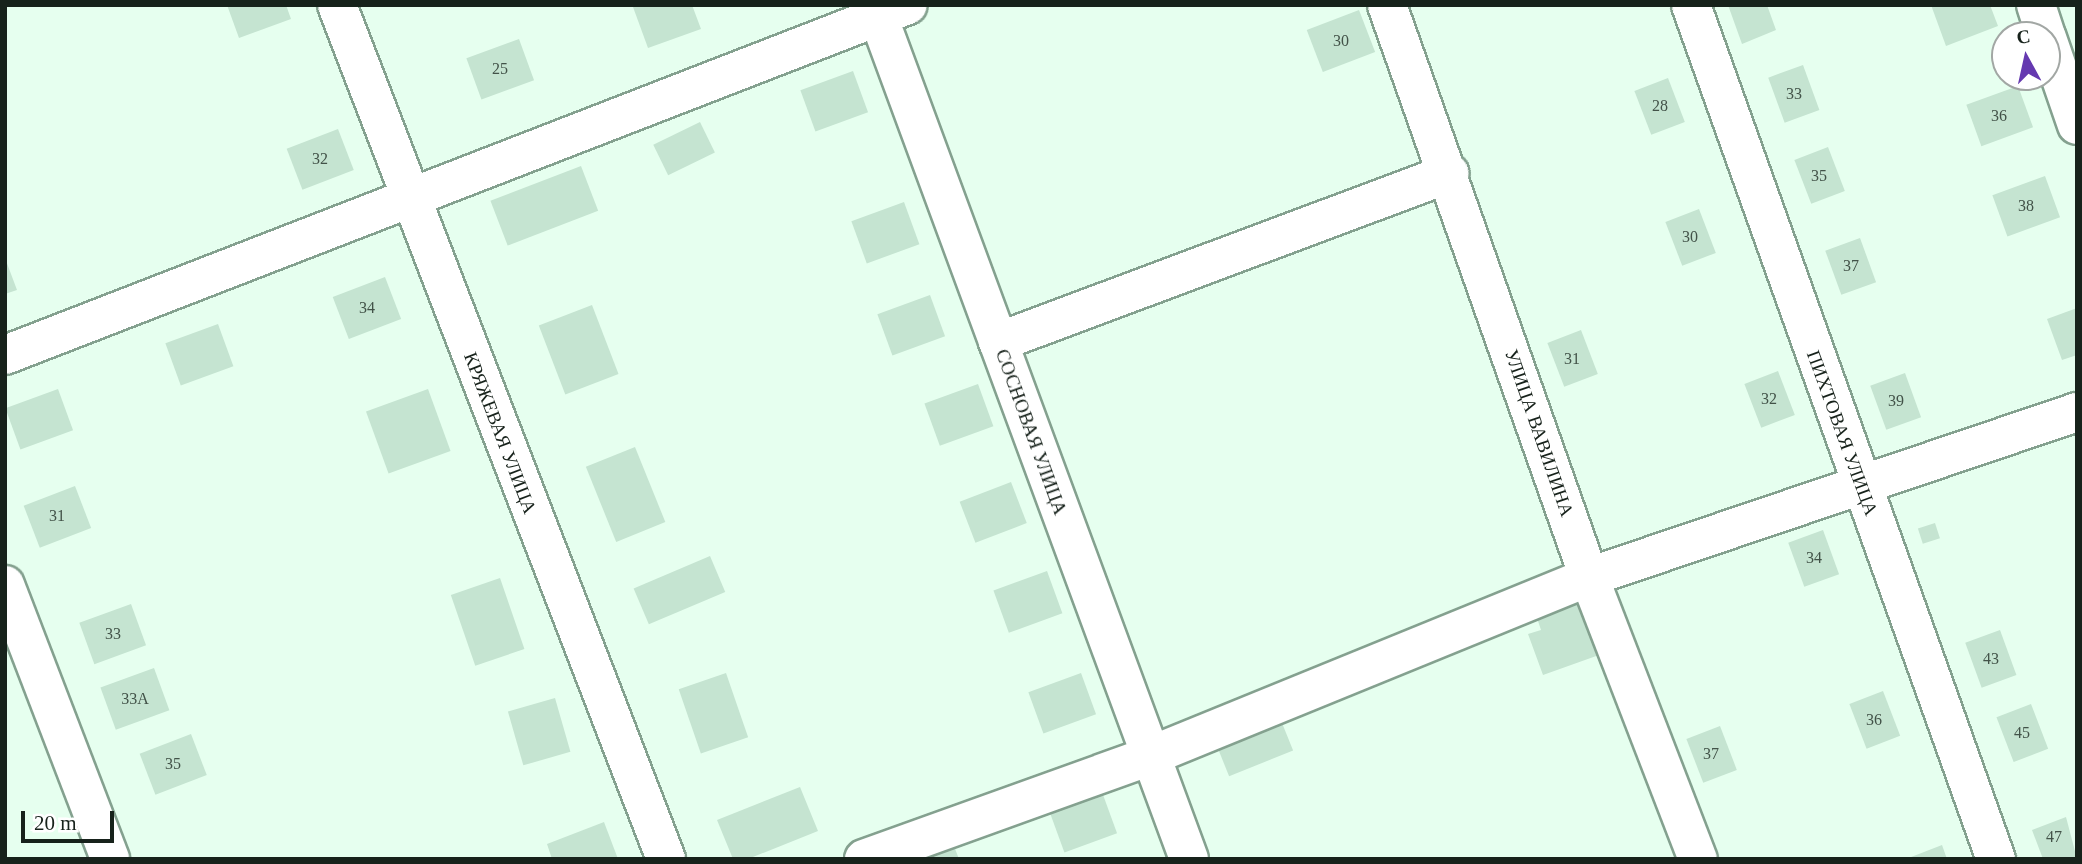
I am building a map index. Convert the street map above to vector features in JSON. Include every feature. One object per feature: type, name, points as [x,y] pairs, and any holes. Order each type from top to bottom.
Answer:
[{"type":"street","name":"КРЯЖЕВАЯ УЛИЦА","points":[[337,5],[407,195],[666,859]]},
{"type":"street","name":"УЛИЦА ВАВИЛИНА","points":[[1387,5],[1449,173],[1589,577],[1698,859]]},
{"type":"street","name":"ПИХТОВАЯ УЛИЦА","points":[[1691,5],[1859,483],[1996,859]]},
{"type":"street","points":[[5,355],[407,195],[887,9]]},
{"type":"street","name":"СОСНОВАЯ УЛИЦА","points":[[887,9],[998,342],[1189,859]]},
{"type":"street","points":[[2061,78],[2077,125]]},
{"type":"street","points":[[998,342],[1449,173]]},
{"type":"street","points":[[864,859],[1150,756],[1589,577],[1859,483],[2077,412]]},
{"type":"street","points":[[5,585],[110,859]]},
{"type":"building","points":[[227,5],[286,5],[291,19],[239,38]]},
{"type":"building","points":[[692,5],[701,29],[648,48],[633,7]]},
{"type":"building","points":[[1728,5],[1767,5],[1776,30],[1742,44]]},
{"type":"building","points":[[1931,5],[1990,5],[1996,21],[1991,21],[1991,29],[1946,46]]},
{"type":"building","points":[[1359,10],[1375,52],[1323,72],[1307,30]]},
{"type":"building","points":[[519,39],[534,80],[481,99],[466,58]]},
{"type":"building","points":[[1803,65],[1819,110],[1785,123],[1768,78]]},
{"type":"building","points":[[853,71],[868,112],[815,131],[800,90]]},
{"type":"building","points":[[1668,78],[1685,122],[1651,135],[1634,91]]},
{"type":"building","points":[[2004,91],[2020,91],[2033,127],[1981,146],[1966,105]]},
{"type":"building","points":[[700,122],[715,153],[668,175],[653,145]]},
{"type":"building","points":[[338,129],[354,170],[302,190],[287,149]]},
{"type":"building","points":[[1828,147],[1845,191],[1811,204],[1794,160]]},
{"type":"building","points":[[581,166],[598,211],[508,246],[490,201]]},
{"type":"building","points":[[2045,176],[2060,217],[2007,236],[1992,195]]},
{"type":"building","points":[[904,202],[919,244],[867,263],[851,221]]},
{"type":"building","points":[[1699,209],[1716,253],[1682,266],[1665,222]]},
{"type":"building","points":[[1860,238],[1876,282],[1841,295],[1825,251]]},
{"type":"building","points":[[5,258],[17,290],[5,294]]},
{"type":"building","points":[[385,277],[401,319],[349,339],[333,297]]},
{"type":"building","points":[[930,295],[945,336],[892,355],[877,314]]},
{"type":"building","points":[[592,305],[619,374],[565,395],[539,325]]},
{"type":"building","points":[[2077,308],[2077,355],[2062,360],[2047,319]]},
{"type":"building","points":[[218,324],[233,366],[181,385],[165,343]]},
{"type":"building","points":[[1581,330],[1598,374],[1564,387],[1547,343]]},
{"type":"building","points":[[1778,371],[1795,415],[1761,428],[1744,384]]},
{"type":"building","points":[[1905,373],[1921,417],[1886,430],[1870,386]]},
{"type":"building","points":[[978,384],[993,426],[940,446],[924,403]]},
{"type":"building","points":[[58,389],[73,430],[20,449],[5,408]]},
{"type":"building","points":[[428,389],[451,451],[389,474],[366,412]]},
{"type":"building","points":[[635,447],[665,522],[616,542],[586,467]]},
{"type":"building","points":[[1011,482],[1027,523],[975,543],[960,502]]},
{"type":"building","points":[[75,486],[91,528],[40,548],[24,506]]},
{"type":"building","points":[[1935,523],[1940,538],[1923,544],[1918,529]]},
{"type":"building","points":[[1823,530],[1839,574],[1804,587],[1788,543]]},
{"type":"building","points":[[710,556],[725,592],[649,624],[634,588]]},
{"type":"building","points":[[1047,571],[1062,613],[1009,633],[993,590]]},
{"type":"building","points":[[500,578],[524,649],[475,666],[451,595]]},
{"type":"building","points":[[1578,599],[1599,655],[1543,675],[1528,634],[1541,630],[1536,615]]},
{"type":"building","points":[[131,604],[146,645],[94,664],[79,623]]},
{"type":"building","points":[[2000,630],[2016,675],[1982,688],[1965,643]]},
{"type":"building","points":[[154,668],[169,710],[116,730],[100,687]]},
{"type":"building","points":[[726,673],[748,737],[701,754],[679,689]]},
{"type":"building","points":[[1081,673],[1096,714],[1043,733],[1028,692]]},
{"type":"building","points":[[1883,691],[1900,736],[1867,749],[1849,704]]},
{"type":"building","points":[[555,698],[570,752],[523,765],[508,712]]},
{"type":"building","points":[[2031,704],[2048,749],[2014,762],[1996,717]]},
{"type":"building","points":[[1280,718],[1293,750],[1229,776],[1216,744]]},
{"type":"building","points":[[1720,726],[1737,770],[1703,783],[1686,739]]},
{"type":"building","points":[[191,734],[207,775],[155,795],[140,754]]},
{"type":"building","points":[[800,787],[818,831],[748,859],[733,859],[717,820]]},
{"type":"building","points":[[1102,792],[1117,833],[1064,852],[1049,811]]},
{"type":"building","points":[[2066,817],[2077,859],[2043,859],[2032,830]]},
{"type":"building","points":[[604,822],[618,859],[552,859],[547,844]]},
{"type":"building","points":[[952,841],[959,859],[917,859]]},
{"type":"building","points":[[1942,845],[1947,859],[1906,859]]}]
